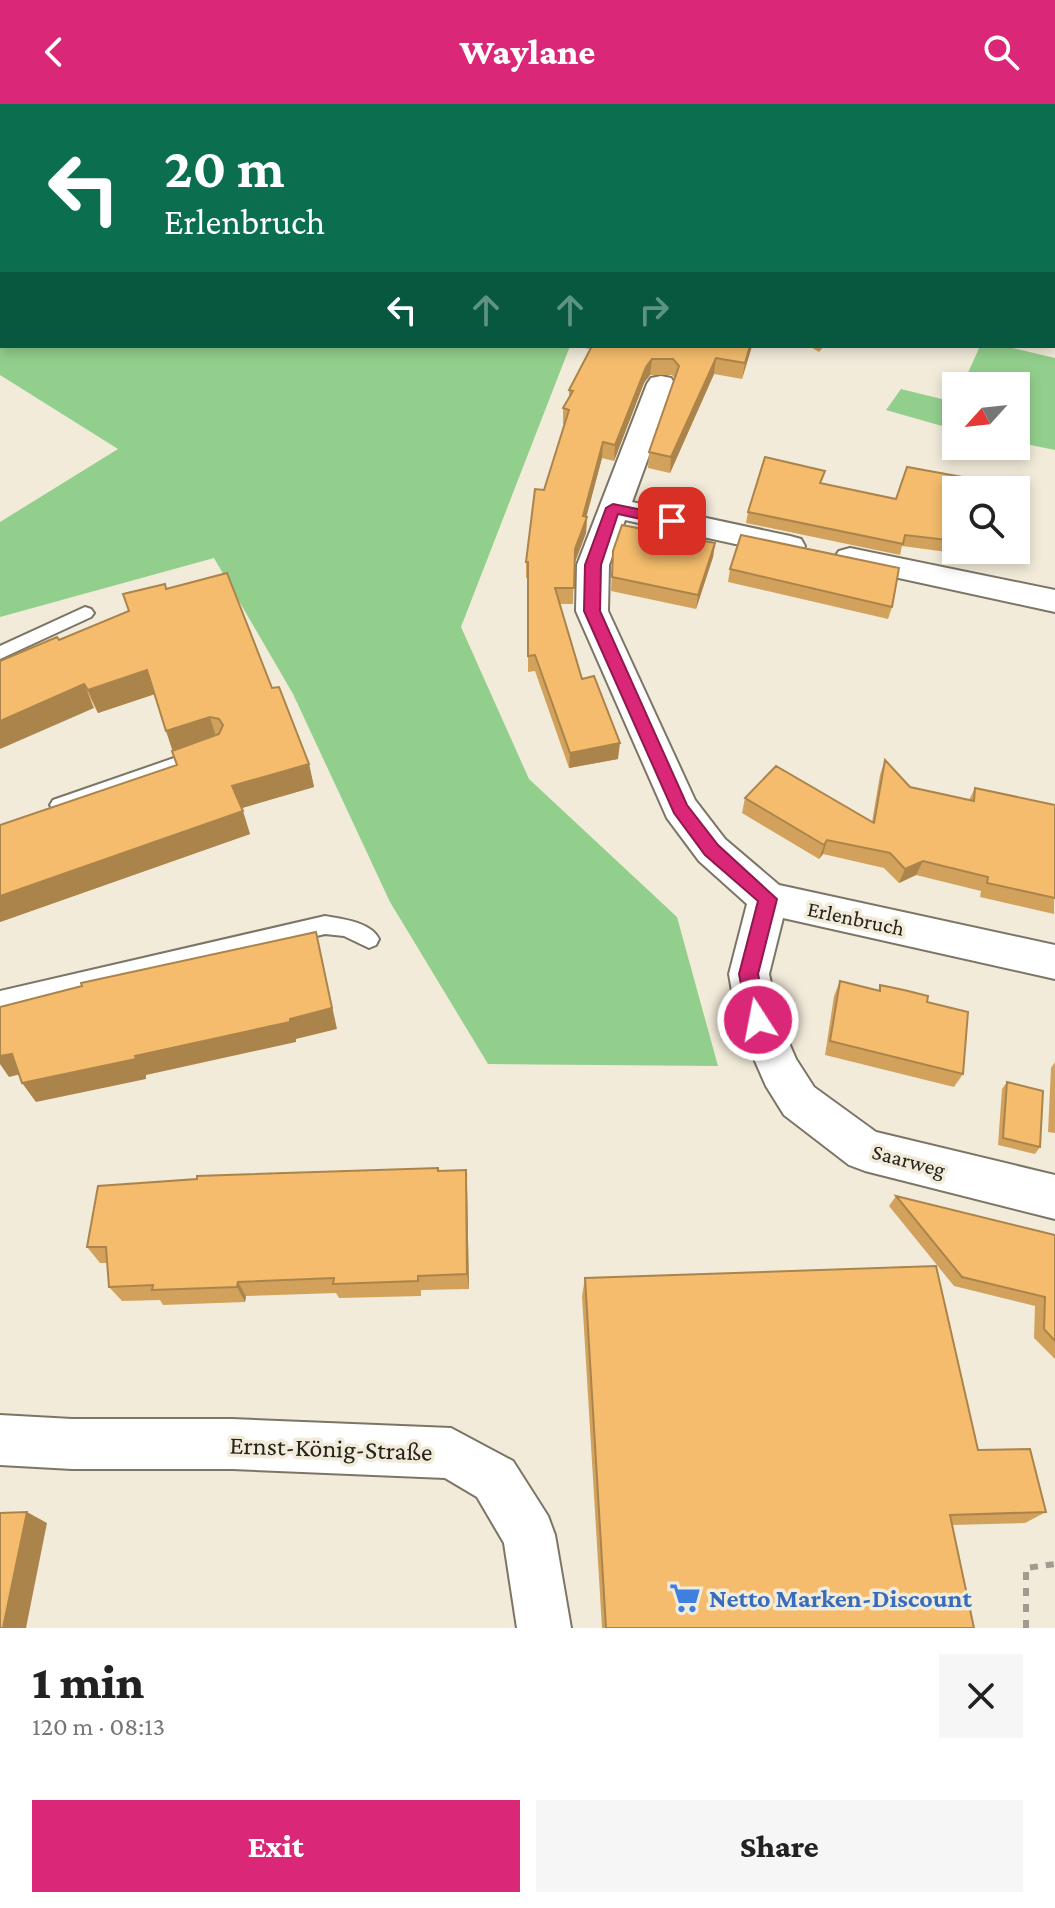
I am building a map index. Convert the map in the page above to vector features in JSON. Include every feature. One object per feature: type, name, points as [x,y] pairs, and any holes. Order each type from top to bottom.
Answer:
[{"type":"street","name":"Erlenbruch","points":[[661,384],[593,565],[592,611],[680,808],[712,850],[768,899],[1055,962]]},
{"type":"street","points":[[613,508],[1055,601]]},
{"type":"street","name":"Saarweg","points":[[768,899],[749,974],[758,1020],[781,1072],[799,1101],[865,1150],[1055,1197]]},
{"type":"street","name":"Ernst-König-Straße","points":[[0,1440],[72,1444],[232,1444],[451,1453],[495,1479],[529,1535],[544,1628]]},
{"type":"lane","points":[[0,653],[85,613]]},
{"type":"lane","points":[[44,811],[218,750]]},
{"type":"lane","points":[[0,1000],[325,925],[347,928],[369,939]]},
{"type":"path","points":[[597,348],[607,349]]},
{"type":"path","points":[[1026,1628],[1026,1568],[1055,1564]]},
{"type":"green space","points":[[0,348],[569,348],[461,627],[529,779],[677,917],[718,1066],[488,1064],[390,902],[293,694],[214,558],[0,617],[0,522],[118,449],[0,375]]},
{"type":"green space","points":[[979,348],[1012,348],[1055,358],[1055,450],[1030,445],[1030,372],[968,372]]},
{"type":"green space","points":[[901,389],[942,399],[942,426],[886,410]]},
{"type":"building","points":[[591,348],[749,348],[745,363],[716,358],[671,457],[649,452],[679,366],[673,359],[652,359],[615,445],[603,442],[583,516],[587,517],[575,549],[574,588],[555,588],[582,679],[594,676],[620,743],[570,753],[535,655],[528,656],[526,562],[535,489],[544,490],[569,410],[563,408],[573,391],[569,390]]},
{"type":"building","points":[[765,457],[825,471],[820,483],[896,499],[907,467],[957,476],[942,476],[942,539],[905,535],[903,544],[748,512]]},
{"type":"building","points":[[622,525],[715,543],[698,595],[612,577],[613,551]]},
{"type":"building","points":[[741,535],[899,568],[892,607],[730,569]]},
{"type":"building","points":[[227,573],[272,688],[279,687],[309,764],[232,786],[243,811],[0,896],[0,825],[177,765],[172,751],[219,734],[223,725],[219,719],[210,717],[166,731],[147,670],[88,690],[84,684],[0,721],[0,661],[129,611],[123,594],[165,584],[166,589]]},
{"type":"building","points":[[885,760],[910,787],[974,801],[975,788],[1055,805],[1055,898],[987,883],[988,877],[923,861],[905,869],[890,853],[827,840],[824,845],[745,798],[776,766],[874,823]]},
{"type":"building","points":[[316,932],[332,1008],[290,1019],[290,1022],[22,1083],[12,1054],[0,1056],[0,1007],[82,986],[81,983]]},
{"type":"building","points":[[840,981],[880,991],[880,985],[904,990],[928,996],[927,1002],[968,1012],[963,1074],[830,1041]]},
{"type":"building","points":[[1007,1082],[1043,1091],[1040,1147],[1003,1138]]},
{"type":"building","points":[[438,1168],[438,1171],[466,1170],[467,1274],[418,1276],[418,1281],[333,1284],[334,1278],[238,1282],[237,1287],[152,1290],[153,1285],[109,1287],[106,1247],[87,1247],[98,1186],[197,1179],[197,1176]]},
{"type":"building","points":[[896,1196],[1055,1235],[1055,1341],[1044,1329],[1045,1297],[962,1277]]},
{"type":"building","points":[[936,1266],[978,1450],[1030,1449],[1046,1512],[950,1515],[974,1628],[606,1628],[585,1278]]},
{"type":"building","points":[[27,1512],[3,1628],[0,1628],[0,1513]]},
{"type":"place","name":"Netto Marken-Discount","points":[[685,1598]]},
{"type":"route","points":[[672,521],[613,508],[593,565],[592,611],[680,808],[712,850],[768,899],[749,974],[758,1020]]}]
